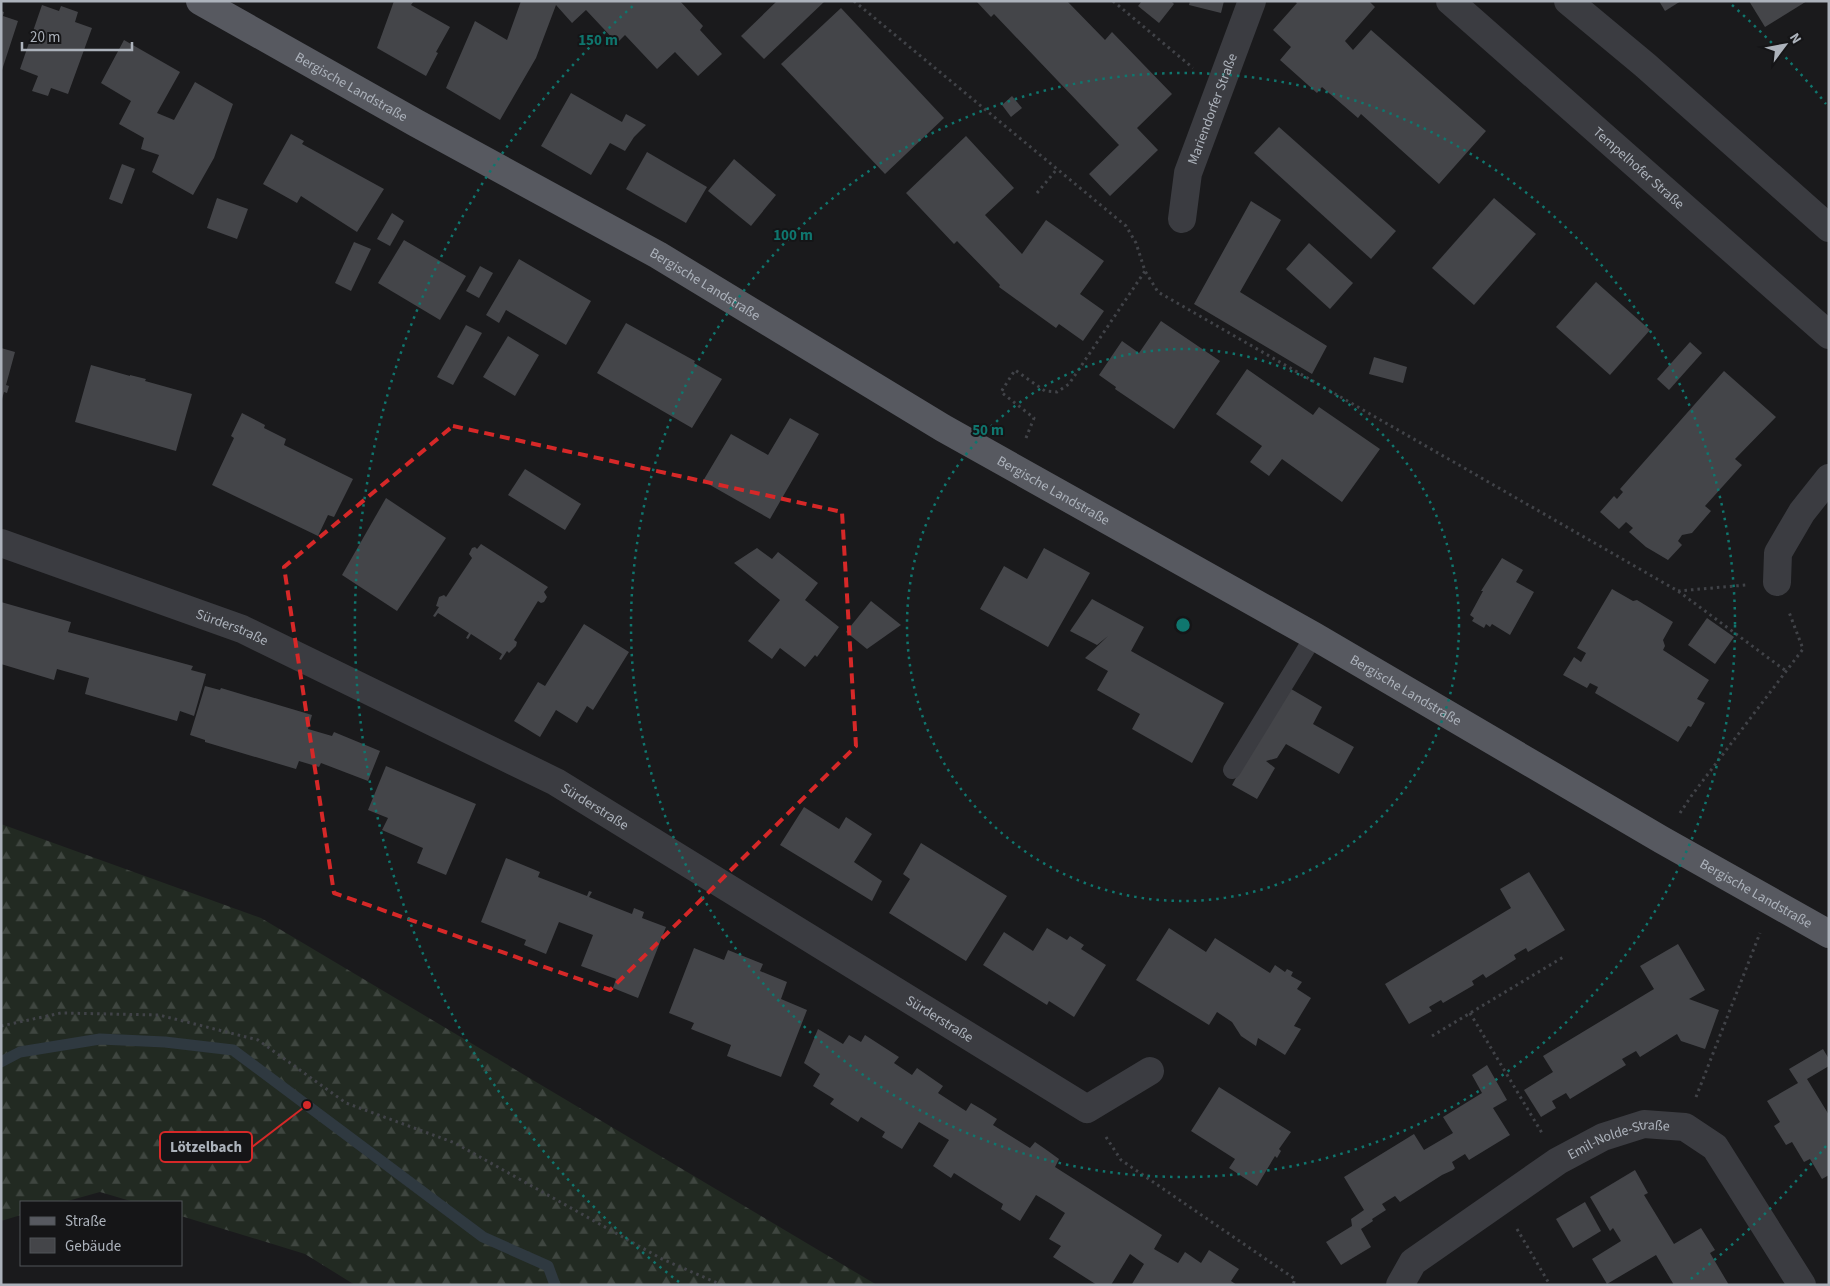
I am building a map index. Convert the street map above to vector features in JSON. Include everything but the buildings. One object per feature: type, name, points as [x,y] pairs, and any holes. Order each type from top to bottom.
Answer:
[{"type":"main road","name":"Bergische Landstraße","points":[[200,1],[408,119],[658,256],[943,428],[1314,636],[1662,840],[1829,934]]},
{"type":"street","name":"Mariendorfer Straße","points":[[1182,219],[1188,173],[1252,1]]},
{"type":"street","name":"Tempelhofer Straße","points":[[1450,1],[1829,335]]},
{"type":"street","points":[[1568,1],[1645,65],[1829,228]]},
{"type":"street","points":[[1777,582],[1778,553],[1802,512],[1829,478]]},
{"type":"street","name":"Sürderstraße","points":[[1,544],[242,629],[556,782],[1087,1109]]},
{"type":"street","points":[[1087,1109],[1150,1071]]},
{"type":"street","name":"Emil-Nolde-Straße","points":[[1400,1285],[1413,1262],[1558,1161],[1603,1137],[1644,1124],[1685,1127],[1715,1147],[1802,1285]]},
{"type":"lane","points":[[1232,770],[1314,636]]},
{"type":"path","points":[[854,1],[1126,226],[1136,243],[1145,271],[1158,292],[1678,591],[1786,670]]},
{"type":"path","points":[[1112,1],[1219,89]]},
{"type":"path","points":[[1037,193],[1057,169]]},
{"type":"path","points":[[1015,468],[1034,418],[1001,392],[1015,370],[1045,391],[1057,392],[1069,384],[1145,271]]},
{"type":"path","points":[[1662,840],[1692,795],[1803,649],[1777,582],[1678,591]]},
{"type":"path","points":[[1685,1127],[1764,925],[1776,904]]},
{"type":"path","points":[[1432,1036],[1565,956]]},
{"type":"path","points":[[1,1026],[61,1013],[160,1015],[258,1040],[346,1104],[455,1143],[662,1259],[722,1285]]},
{"type":"path","points":[[1470,1013],[1558,1161]]},
{"type":"path","points":[[1087,1109],[1121,1160],[1295,1279],[1294,1285]]},
{"type":"path","points":[[1500,1201],[1550,1285]]},
{"type":"highlighted area","points":[[453,426],[842,512],[856,746],[610,990],[334,893],[284,567]]},
{"type":"green space","points":[[1,824],[261,918],[877,1285],[355,1285],[305,1254],[182,1216],[182,1201],[131,1201],[100,1192],[68,1201],[20,1201],[20,1215],[1,1221]]},
{"type":"waterway","points":[[1,1062],[20,1052],[100,1039],[165,1042],[233,1050],[483,1237],[548,1266],[555,1285]]},
{"type":"place","name":"Lötzelbach","points":[[307,1105]]}]
